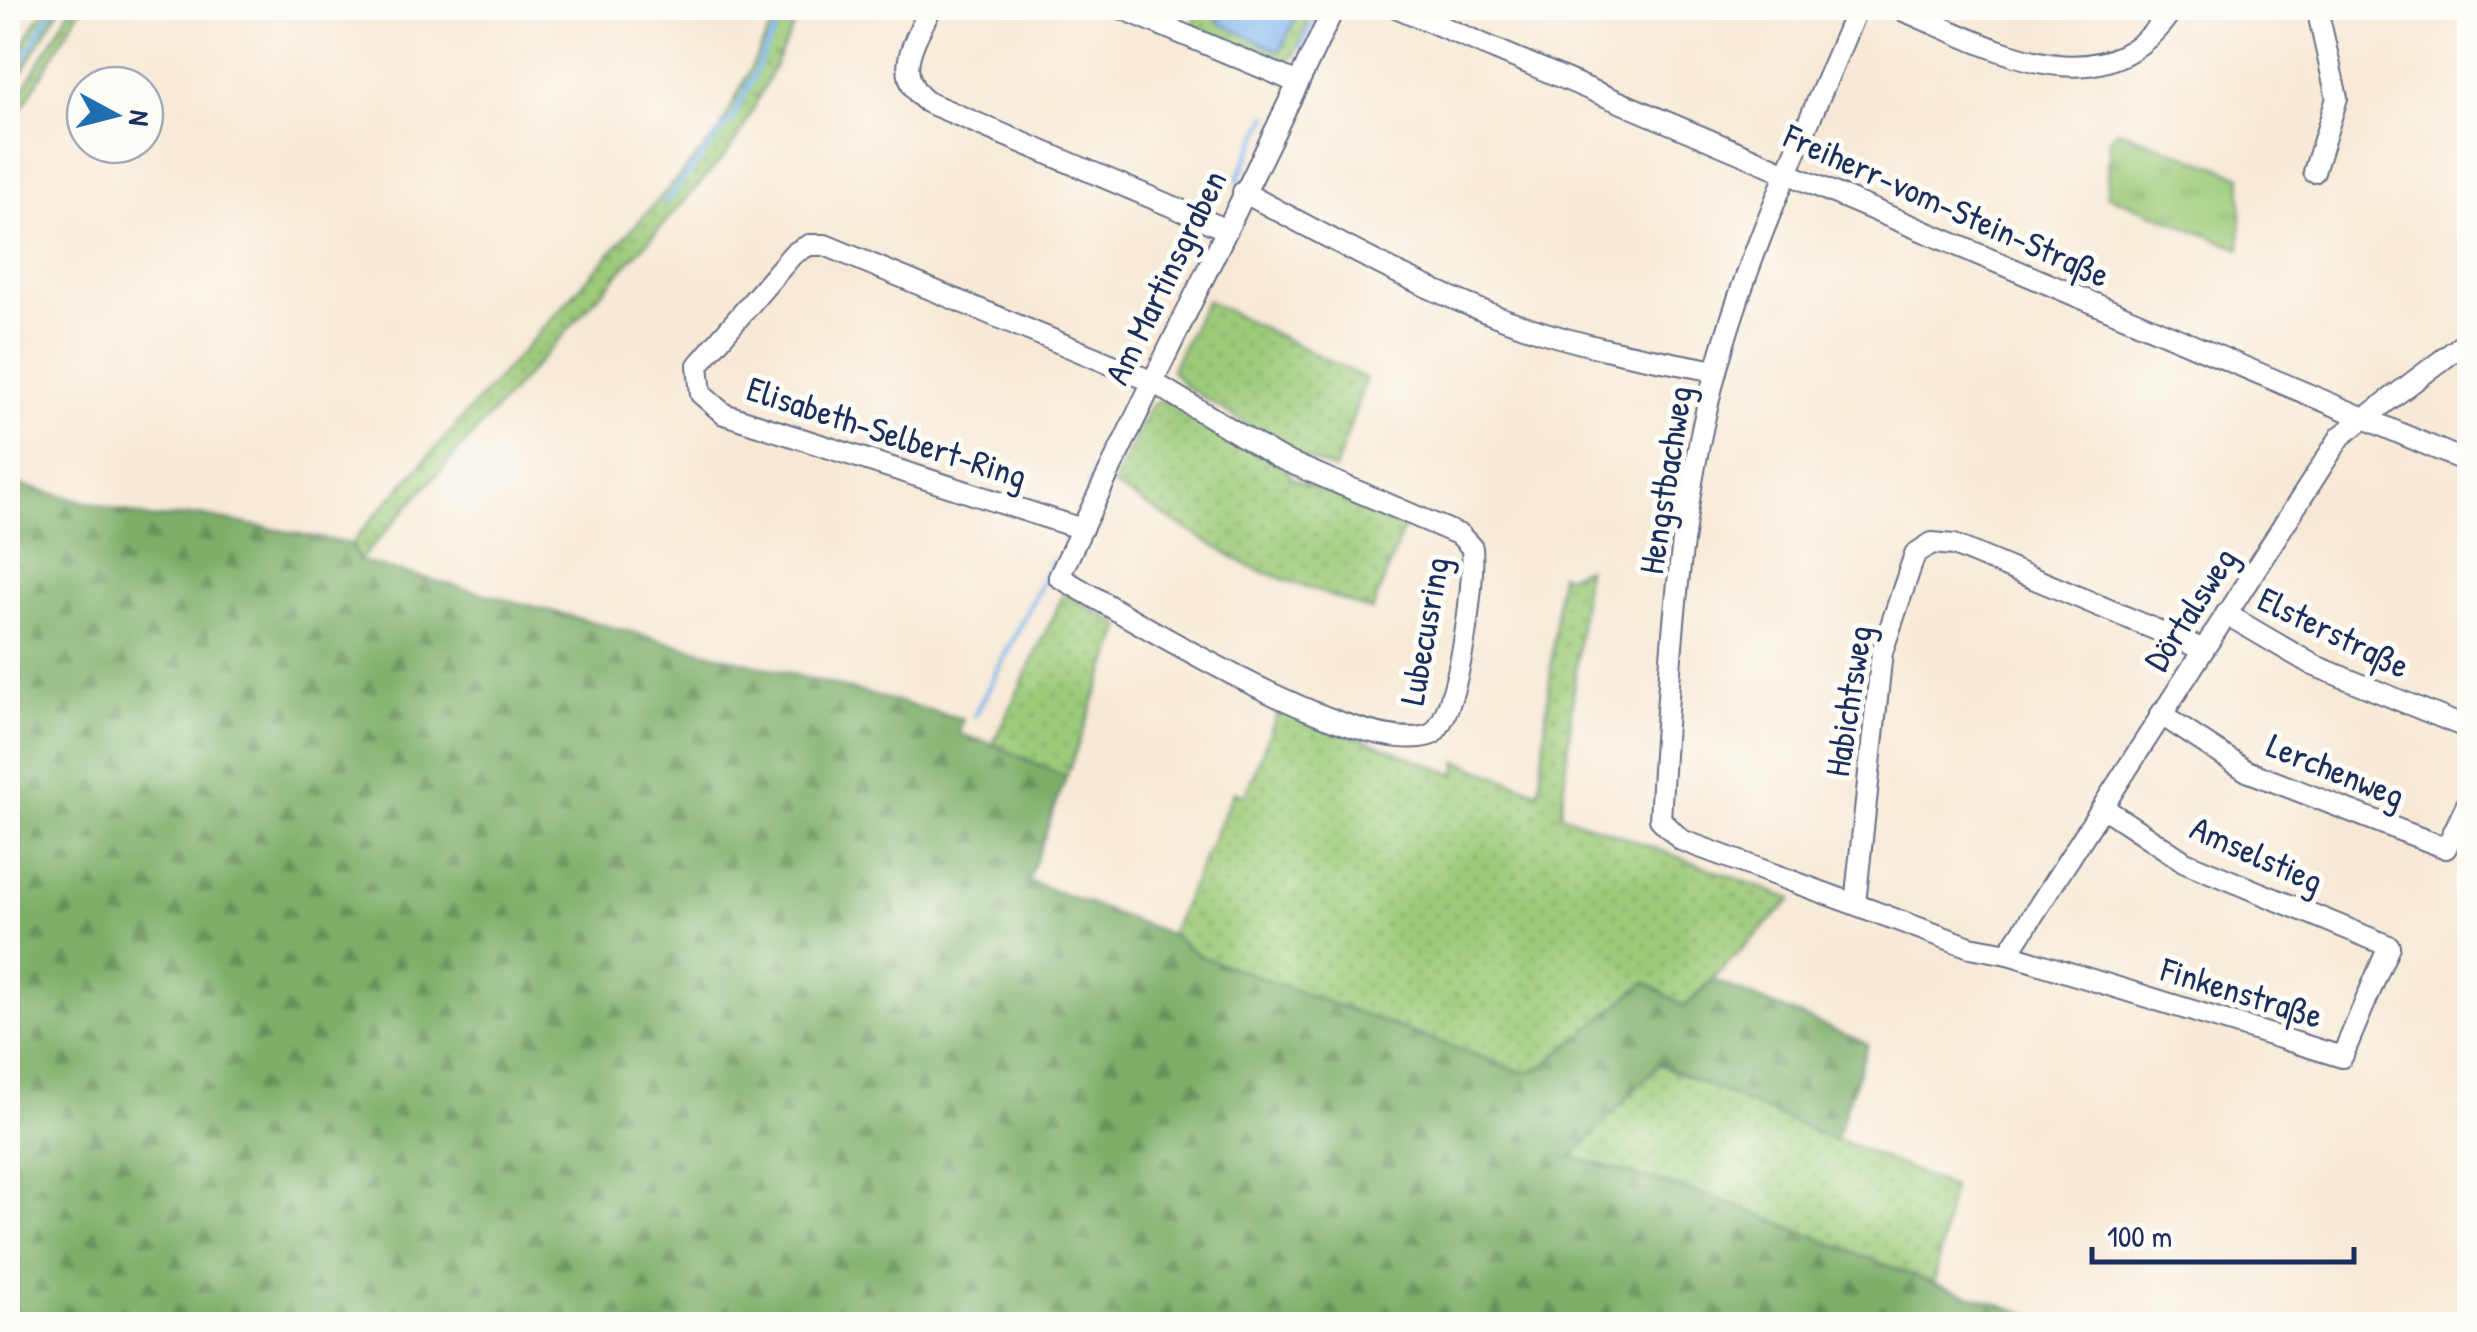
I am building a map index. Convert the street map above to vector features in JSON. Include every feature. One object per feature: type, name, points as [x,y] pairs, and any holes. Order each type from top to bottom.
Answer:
[{"type":"street","points":[[931,8],[906,64],[910,85],[927,102],[1225,229]]},
{"type":"street","points":[[1121,8],[1296,82]]},
{"type":"street","name":"Am Martinsgraben","points":[[1060,576],[1151,380],[1334,8]]},
{"type":"street","name":"Freiherr-vom-Stein-Straße","points":[[1398,8],[2470,463]]},
{"type":"street","name":"Hengstbachweg","points":[[1856,904],[1681,840],[1660,819],[1679,593],[1716,372],[1857,8]]},
{"type":"street","points":[[1897,8],[2040,66],[2112,64],[2164,21],[2173,8]]},
{"type":"street","points":[[2314,172],[2337,98],[2317,8]]},
{"type":"street","points":[[1243,192],[1398,274],[1495,316],[1589,346],[1716,372]]},
{"type":"street","name":"Elisabeth-Selbert-Ring","points":[[1082,529],[724,414],[702,394],[698,365],[792,254],[816,244],[1151,380]]},
{"type":"street","name":"Dörtalsweg","points":[[2008,954],[2341,436],[2470,339]]},
{"type":"street","name":"Lubecusring","points":[[1060,576],[1234,677],[1340,721],[1416,739],[1438,730],[1446,716],[1472,570],[1470,543],[1450,530],[1264,450],[1151,380]]},
{"type":"street","name":"Habichtsweg","points":[[1856,904],[1882,652],[1915,554],[1932,543],[1954,545],[2202,649]]},
{"type":"street","name":"Elsterstraße","points":[[2226,614],[2313,665],[2470,729]]},
{"type":"street","name":"Lerchenweg","points":[[2160,714],[2247,771],[2446,848],[2470,798]]},
{"type":"street","name":"Amselstieg","points":[[2104,808],[2185,862],[2389,946]]},
{"type":"street","points":[[1856,904],[1970,947],[2008,954]]},
{"type":"street","name":"Finkenstraße","points":[[2008,954],[2342,1057],[2389,946]]},
{"type":"green space","points":[[44,8],[60,8],[8,96],[8,70]]},
{"type":"green space","points":[[71,8],[81,8],[8,132],[8,116]]},
{"type":"green space","points":[[781,8],[803,8],[740,135],[724,157],[359,561],[352,544],[364,528],[719,132]]},
{"type":"green space","points":[[1201,8],[1314,8],[1294,57],[1277,64],[1192,26]]},
{"type":"green space","points":[[2118,130],[2242,176],[2240,249],[2107,195],[2110,139]]},
{"type":"green space","points":[[1206,300],[1366,379],[1335,470],[1297,455],[1185,386],[1171,370]]},
{"type":"green space","points":[[1163,398],[1290,471],[1289,477],[1405,524],[1372,611],[1250,567],[1113,485],[1150,406]]},
{"type":"green space","points":[[8,482],[153,519],[199,515],[352,544],[359,561],[963,719],[959,734],[993,744],[1066,777],[1028,881],[1170,934],[1200,956],[1525,1073],[1542,1067],[1646,982],[1685,1007],[1713,980],[1868,1044],[1835,1141],[1659,1064],[1572,1157],[1721,1200],[1934,1284],[2060,1324],[8,1324]]},
{"type":"green space","points":[[1586,568],[1561,814],[1792,899],[1685,1007],[1646,982],[1542,1067],[1525,1073],[1200,956],[1170,934],[1234,791],[1245,795],[1280,707],[1456,775],[1458,761],[1539,792],[1560,574],[1567,576]]},
{"type":"green space","points":[[1064,593],[1122,626],[1066,777],[993,744]]},
{"type":"green space","points":[[1659,1064],[1952,1187],[1934,1284],[1721,1200],[1571,1157]]},
{"type":"water","points":[[1224,8],[1287,8],[1295,19],[1280,51],[1217,22]]},
{"type":"waterway","points":[[8,86],[53,8]]},
{"type":"waterway","points":[[665,202],[734,116],[786,8]]},
{"type":"waterway","points":[[1302,48],[1320,8]]},
{"type":"waterway","points":[[1237,180],[1268,116]]},
{"type":"waterway","points":[[1160,340],[1197,261]]},
{"type":"waterway","points":[[1088,486],[1124,415]]},
{"type":"waterway","points":[[975,715],[1053,561]]}]
